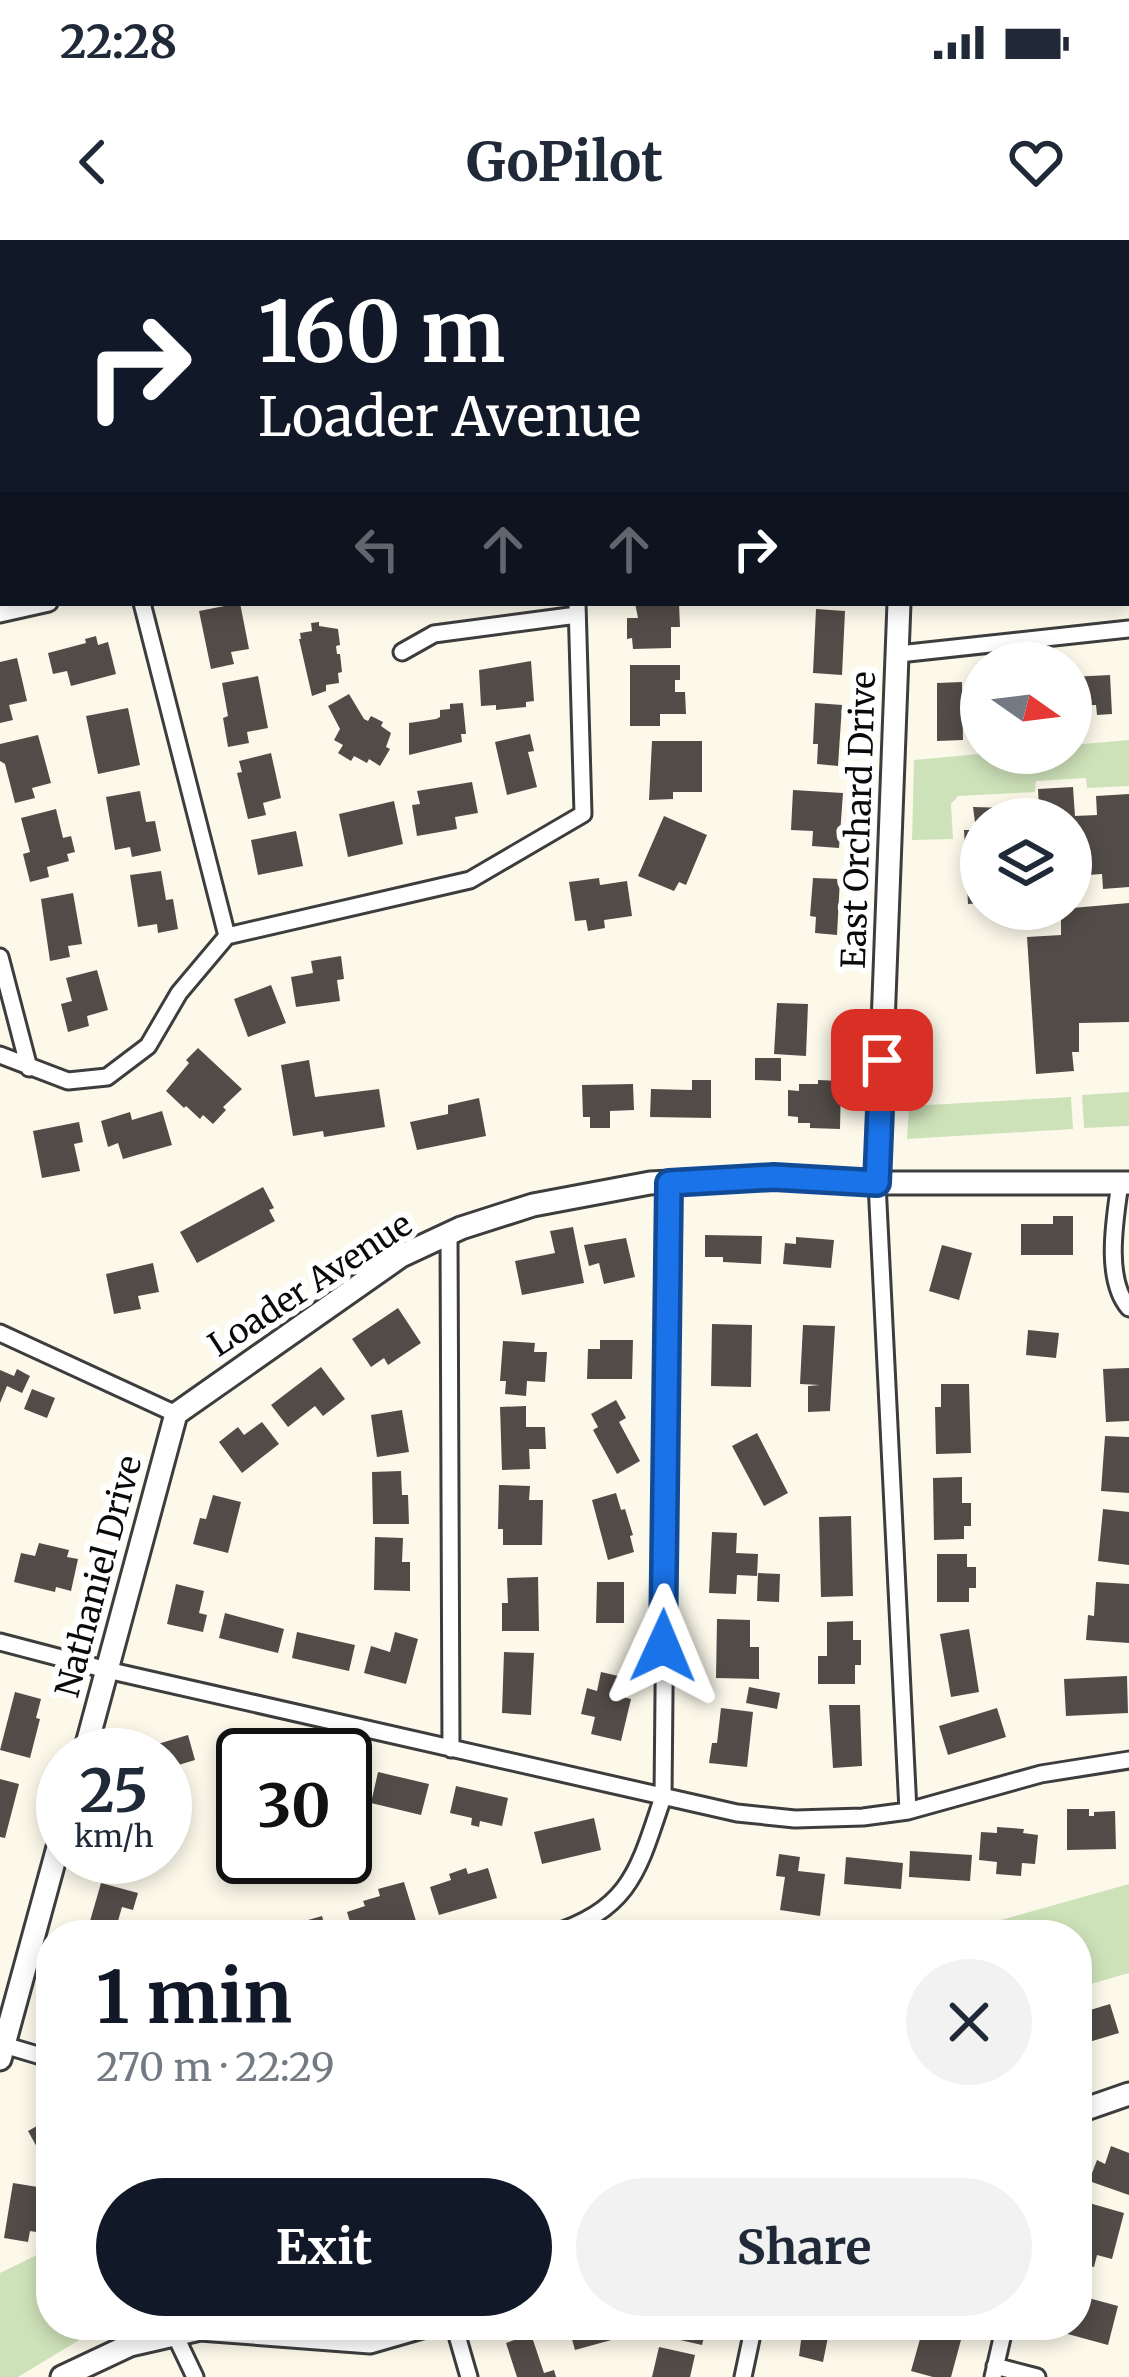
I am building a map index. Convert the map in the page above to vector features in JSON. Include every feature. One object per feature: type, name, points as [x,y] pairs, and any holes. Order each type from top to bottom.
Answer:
[{"type":"street","points":[[0,614],[36,606]]},
{"type":"street","points":[[143,606],[227,936]]},
{"type":"street","name":"East Orchard Drive","points":[[877,1183],[899,606]]},
{"type":"street","points":[[0,1055],[68,1081],[107,1077],[148,1046],[178,993],[227,936],[470,880],[583,814],[577,609],[434,634],[402,652]]},
{"type":"street","points":[[898,654],[1129,629]]},
{"type":"street","points":[[0,957],[29,1068]]},
{"type":"street","name":"Loader Avenue","points":[[176,1414],[401,1256],[478,1222],[549,1201],[650,1183],[774,1177],[877,1183],[1124,1183]]},
{"type":"street","points":[[590,1920],[625,1889],[640,1866],[663,1797],[669,1183]]},
{"type":"street","points":[[877,1183],[908,1810]]},
{"type":"street","points":[[1124,1183],[1112,1248],[1122,1300],[1129,1309]]},
{"type":"street","points":[[448,1235],[452,1749]]},
{"type":"street","points":[[0,1333],[176,1414]]},
{"type":"street","name":"Nathaniel Drive","points":[[91,1728],[176,1414]]},
{"type":"street","points":[[0,1642],[737,1814],[795,1819],[863,1817],[908,1810],[1041,1774],[1129,1760]]},
{"type":"street","points":[[38,1920],[48,1884]]},
{"type":"street","points":[[36,1928],[2,2052],[36,2057]]},
{"type":"street","points":[[1092,2107],[1129,2094]]},
{"type":"street","points":[[62,2377],[130,2345],[152,2340]]},
{"type":"street","points":[[177,2340],[195,2377]]},
{"type":"street","points":[[344,2340],[377,2340]]},
{"type":"street","points":[[458,2340],[469,2377]]},
{"type":"street","points":[[743,2377],[751,2340]]},
{"type":"street","points":[[1001,2340],[994,2372],[1037,2377]]},
{"type":"green space","points":[[1129,740],[1129,786],[1087,788],[1086,778],[1036,781],[1035,792],[958,796],[951,804],[953,839],[912,840],[914,760],[960,756],[960,774],[1092,774],[1092,743]]},
{"type":"green space","points":[[1129,1092],[1129,1126],[1084,1128],[1082,1095]]},
{"type":"green space","points":[[1071,1097],[1073,1129],[907,1139],[909,1106]]},
{"type":"green space","points":[[1129,1884],[1129,1973],[1092,1984],[1092,1920],[1001,1920]]},
{"type":"green space","points":[[36,2255],[36,2340],[79,2340],[18,2377],[0,2377],[0,2273]]},
{"type":"building","points":[[241,606],[249,649],[231,652],[234,664],[211,669],[199,611]]},
{"type":"building","points":[[636,606],[679,606],[680,627],[671,627],[671,648],[633,649],[632,638],[627,639],[627,618],[638,618]]},
{"type":"building","points":[[816,609],[845,611],[842,675],[813,673]]},
{"type":"building","points":[[319,622],[319,626],[338,629],[342,672],[339,683],[326,685],[326,691],[312,696],[299,639],[300,633],[312,631],[311,623]]},
{"type":"building","points":[[96,636],[98,645],[108,642],[116,674],[71,686],[67,671],[53,674],[48,653]]},
{"type":"building","points":[[17,658],[27,701],[9,705],[13,720],[0,723],[0,662]]},
{"type":"building","points":[[531,661],[534,701],[526,702],[526,707],[496,710],[496,705],[481,706],[479,670]]},
{"type":"building","points":[[630,665],[680,665],[675,692],[685,692],[686,714],[660,714],[660,726],[630,726]]},
{"type":"building","points":[[1110,675],[1112,714],[1097,715],[1096,705],[1092,705],[1092,676]]},
{"type":"building","points":[[258,676],[268,728],[247,732],[249,743],[228,747],[222,683]]},
{"type":"building","points":[[960,682],[960,740],[937,741],[937,683]]},
{"type":"building","points":[[349,694],[364,719],[371,716],[383,722],[381,726],[391,733],[386,747],[390,749],[380,766],[354,756],[351,761],[338,753],[343,745],[334,740],[340,729],[328,706]]},
{"type":"building","points":[[463,703],[466,734],[461,734],[462,742],[409,755],[409,723],[436,719],[450,704]]},
{"type":"building","points":[[815,703],[842,705],[838,766],[817,764]]},
{"type":"building","points":[[128,708],[140,765],[98,774],[86,716]]},
{"type":"building","points":[[530,734],[534,751],[528,752],[537,787],[507,795],[495,742]]},
{"type":"building","points":[[38,735],[51,783],[32,788],[35,798],[15,803],[5,764],[0,761],[0,744]]},
{"type":"building","points":[[652,741],[702,741],[702,792],[673,792],[673,799],[649,800]]},
{"type":"building","points":[[271,753],[281,798],[263,803],[266,815],[248,819],[237,773],[242,772],[239,761]]},
{"type":"building","points":[[472,782],[478,813],[455,817],[457,829],[417,836],[412,805],[420,804],[417,791]]},
{"type":"building","points":[[1073,787],[1074,798],[1038,798],[1038,789]]},
{"type":"building","points":[[793,790],[843,793],[839,848],[812,846],[813,831],[791,830]]},
{"type":"building","points":[[140,791],[146,822],[155,821],[161,851],[132,857],[130,847],[115,850],[106,797]]},
{"type":"building","points":[[1129,794],[1129,887],[1103,889],[1102,874],[1092,875],[1096,796]]},
{"type":"building","points":[[394,801],[403,844],[348,857],[339,814]]},
{"type":"building","points":[[56,809],[63,838],[71,836],[75,852],[67,854],[69,861],[47,867],[49,877],[30,882],[23,854],[30,852],[21,818]]},
{"type":"building","points":[[664,816],[707,835],[686,885],[679,882],[674,891],[638,876]]},
{"type":"building","points":[[296,831],[303,866],[258,875],[251,840]]},
{"type":"building","points":[[161,871],[166,900],[173,899],[178,929],[158,933],[157,924],[138,927],[130,875]]},
{"type":"building","points":[[599,878],[600,885],[627,881],[632,916],[604,920],[605,928],[588,931],[586,920],[575,921],[569,882]]},
{"type":"building","points":[[813,878],[840,879],[837,935],[815,933],[816,917],[810,916]]},
{"type":"building","points":[[73,893],[82,944],[68,946],[70,957],[50,961],[41,899]]},
{"type":"building","points":[[1129,903],[1129,1022],[1079,1023],[1079,1052],[1072,1052],[1074,1071],[1036,1074],[1027,937],[1092,930],[1092,906]]},
{"type":"building","points":[[341,956],[340,1001],[296,1007],[291,977],[313,973],[311,961]]},
{"type":"building","points":[[97,970],[108,1010],[87,1016],[89,1026],[68,1032],[61,1004],[72,1001],[66,978]]},
{"type":"building","points":[[271,985],[286,1023],[248,1037],[234,999]]},
{"type":"building","points":[[777,1003],[808,1004],[806,1056],[774,1054]]},
{"type":"building","points":[[198,1048],[242,1089],[213,1124],[166,1091]]},
{"type":"building","points":[[755,1058],[781,1058],[781,1081],[755,1080]]},
{"type":"building","points":[[309,1060],[315,1097],[379,1089],[385,1127],[324,1137],[323,1131],[293,1136],[281,1065]]},
{"type":"building","points":[[692,1080],[711,1080],[711,1118],[650,1117],[651,1089],[692,1090]]},
{"type":"building","points":[[818,1080],[841,1081],[840,1129],[810,1128],[810,1123],[798,1123],[798,1117],[788,1116],[788,1090],[799,1091],[799,1084],[818,1084]]},
{"type":"building","points":[[633,1084],[634,1110],[610,1111],[610,1128],[590,1128],[590,1117],[583,1117],[582,1085]]},
{"type":"building","points":[[479,1098],[486,1136],[417,1150],[410,1122],[448,1114],[448,1105]]},
{"type":"building","points":[[162,1111],[172,1145],[123,1159],[118,1143],[108,1147],[101,1121],[130,1112],[132,1120]]},
{"type":"building","points":[[79,1122],[83,1142],[74,1144],[80,1171],[42,1178],[33,1131]]},
{"type":"building","points":[[263,1187],[275,1221],[197,1263],[180,1232]]},
{"type":"building","points":[[1053,1216],[1073,1216],[1073,1255],[1021,1255],[1021,1224],[1053,1224]]},
{"type":"building","points":[[573,1227],[584,1283],[522,1295],[515,1261],[555,1253],[550,1231]]},
{"type":"building","points":[[705,1235],[762,1236],[761,1264],[705,1257]]},
{"type":"building","points":[[796,1237],[834,1240],[831,1268],[783,1264],[785,1243],[796,1244]]},
{"type":"building","points":[[626,1238],[635,1277],[604,1284],[599,1263],[589,1266],[584,1245]]},
{"type":"building","points":[[942,1245],[972,1253],[959,1300],[929,1291]]},
{"type":"building","points":[[153,1263],[159,1292],[138,1296],[141,1309],[114,1314],[106,1274]]},
{"type":"building","points":[[398,1308],[421,1343],[388,1365],[384,1358],[371,1367],[352,1339]]},
{"type":"building","points":[[712,1324],[752,1325],[751,1387],[711,1386]]},
{"type":"building","points":[[803,1325],[835,1326],[830,1411],[808,1412],[808,1386],[820,1385],[800,1384]]},
{"type":"building","points":[[1028,1330],[1059,1333],[1056,1358],[1026,1355]]},
{"type":"building","points":[[600,1340],[633,1340],[632,1379],[587,1379],[588,1349],[600,1349]]},
{"type":"building","points":[[503,1341],[535,1343],[534,1352],[547,1352],[545,1382],[527,1381],[526,1396],[505,1394],[506,1381],[500,1381]]},
{"type":"building","points":[[321,1367],[345,1399],[323,1416],[315,1406],[288,1427],[271,1405]]},
{"type":"building","points":[[1129,1368],[1129,1421],[1106,1422],[1103,1369]]},
{"type":"building","points":[[17,1369],[30,1376],[22,1393],[7,1386],[0,1403],[0,1370],[14,1376]]},
{"type":"building","points":[[941,1384],[969,1384],[971,1453],[936,1454],[935,1407],[941,1407]]},
{"type":"building","points":[[32,1389],[55,1398],[47,1418],[24,1409]]},
{"type":"building","points":[[616,1400],[626,1418],[619,1422],[640,1461],[617,1474],[593,1430],[598,1427],[591,1414]]},
{"type":"building","points":[[526,1406],[526,1427],[545,1427],[546,1449],[529,1449],[530,1469],[502,1470],[500,1407]]},
{"type":"building","points":[[402,1410],[409,1452],[377,1457],[371,1415]]},
{"type":"building","points":[[262,1422],[279,1444],[242,1473],[219,1442],[238,1427],[244,1435]]},
{"type":"building","points":[[757,1433],[788,1493],[764,1506],[732,1446]]},
{"type":"building","points":[[1105,1436],[1129,1437],[1129,1493],[1101,1491]]},
{"type":"building","points":[[401,1471],[409,1524],[373,1524],[372,1472]]},
{"type":"building","points":[[962,1477],[962,1503],[971,1503],[971,1526],[964,1526],[964,1539],[934,1540],[933,1478]]},
{"type":"building","points":[[499,1485],[530,1486],[529,1500],[543,1500],[542,1545],[503,1545],[503,1529],[498,1529]]},
{"type":"building","points":[[616,1493],[633,1535],[634,1552],[608,1560],[592,1500]]},
{"type":"building","points":[[213,1495],[241,1502],[228,1553],[193,1544]]},
{"type":"building","points":[[1103,1509],[1129,1512],[1129,1565],[1098,1561]]},
{"type":"building","points":[[851,1516],[853,1596],[821,1597],[819,1517]]},
{"type":"building","points":[[712,1532],[737,1533],[736,1553],[758,1554],[757,1576],[737,1575],[736,1594],[709,1593]]},
{"type":"building","points":[[375,1537],[403,1538],[402,1562],[410,1562],[410,1591],[374,1590]]},
{"type":"building","points":[[39,1543],[69,1550],[67,1557],[78,1559],[71,1591],[14,1582],[21,1553],[35,1556]]},
{"type":"building","points":[[937,1554],[967,1554],[967,1567],[976,1567],[976,1588],[969,1588],[969,1602],[937,1602]]},
{"type":"building","points":[[758,1573],[780,1574],[779,1602],[757,1601]]},
{"type":"building","points":[[538,1577],[539,1631],[502,1631],[507,1578]]},
{"type":"building","points":[[597,1582],[624,1582],[624,1623],[596,1623]]},
{"type":"building","points":[[1096,1582],[1129,1584],[1129,1643],[1086,1640],[1088,1615],[1094,1616]]},
{"type":"building","points":[[176,1584],[204,1591],[199,1613],[207,1615],[203,1632],[167,1624]]},
{"type":"building","points":[[225,1613],[284,1629],[278,1653],[219,1638]]},
{"type":"building","points":[[717,1619],[750,1620],[750,1647],[759,1647],[759,1679],[716,1678]]},
{"type":"building","points":[[853,1621],[853,1640],[861,1640],[855,1684],[818,1684],[818,1656],[827,1656],[827,1622]]},
{"type":"building","points":[[969,1629],[979,1692],[951,1697],[940,1634]]},
{"type":"building","points":[[297,1632],[355,1645],[349,1671],[292,1658]]},
{"type":"building","points":[[395,1632],[418,1639],[406,1684],[364,1673],[371,1646],[390,1652]]},
{"type":"building","points":[[504,1652],[534,1653],[531,1715],[502,1713]]},
{"type":"building","points":[[601,1672],[627,1678],[623,1697],[631,1699],[621,1741],[591,1734],[595,1717],[581,1714],[587,1688],[597,1691]]},
{"type":"building","points":[[1127,1676],[1128,1713],[1066,1716],[1064,1679]]},
{"type":"building","points":[[749,1687],[780,1693],[777,1709],[746,1703]]},
{"type":"building","points":[[15,1692],[41,1699],[30,1758],[0,1750]]},
{"type":"building","points":[[829,1705],[860,1705],[862,1766],[833,1768]]},
{"type":"building","points":[[721,1708],[753,1712],[747,1767],[709,1763]]},
{"type":"building","points":[[997,1708],[1006,1737],[948,1755],[939,1726]]},
{"type":"building","points":[[378,1772],[429,1784],[421,1815],[372,1803]]},
{"type":"building","points":[[0,1779],[19,1784],[5,1838],[0,1837]]},
{"type":"building","points":[[456,1786],[508,1798],[502,1826],[480,1821],[479,1827],[471,1825],[472,1818],[450,1813]]},
{"type":"building","points":[[1067,1809],[1089,1809],[1089,1816],[1115,1811],[1116,1849],[1067,1850]]},
{"type":"building","points":[[594,1818],[601,1850],[542,1864],[534,1832]]},
{"type":"building","points":[[997,1827],[1038,1835],[1035,1864],[1022,1863],[1021,1876],[996,1874],[997,1862],[979,1860],[981,1832],[997,1833]]},
{"type":"building","points":[[910,1851],[972,1855],[970,1881],[909,1877]]},
{"type":"building","points":[[779,1854],[800,1857],[798,1871],[825,1874],[820,1916],[780,1910],[785,1877],[776,1876]]},
{"type":"building","points":[[846,1857],[903,1863],[901,1889],[844,1884]]},
{"type":"building","points":[[466,1868],[468,1874],[488,1868],[497,1898],[439,1915],[430,1887],[451,1880],[449,1874]]},
{"type":"building","points":[[404,1882],[416,1920],[349,1920],[347,1912],[380,1896],[378,1889]]},
{"type":"building","points":[[101,1884],[138,1893],[133,1910],[122,1907],[118,1920],[90,1920]]},
{"type":"building","points":[[1110,2004],[1119,2033],[1092,2041],[1092,2009]]},
{"type":"building","points":[[1111,2146],[1129,2153],[1129,2195],[1092,2182],[1097,2160],[1105,2164]]},
{"type":"building","points":[[13,2183],[36,2187],[36,2232],[30,2231],[28,2242],[4,2238]]},
{"type":"building","points":[[1092,2204],[1124,2213],[1112,2259],[1097,2255],[1094,2267]]},
{"type":"building","points":[[1092,2299],[1118,2306],[1108,2345],[1090,2340]]},
{"type":"building","points":[[533,2340],[544,2373],[554,2370],[556,2377],[517,2377],[506,2343]]},
{"type":"building","points":[[572,2340],[611,2340],[575,2350]]},
{"type":"building","points":[[801,2340],[827,2340],[823,2362],[799,2356]]},
{"type":"building","points":[[920,2340],[961,2340],[951,2377],[911,2371]]},
{"type":"building","points":[[659,2347],[695,2355],[690,2377],[652,2377]]},
{"type":"route","points":[[663,1646],[669,1183],[774,1177],[877,1183],[882,1060]]}]
